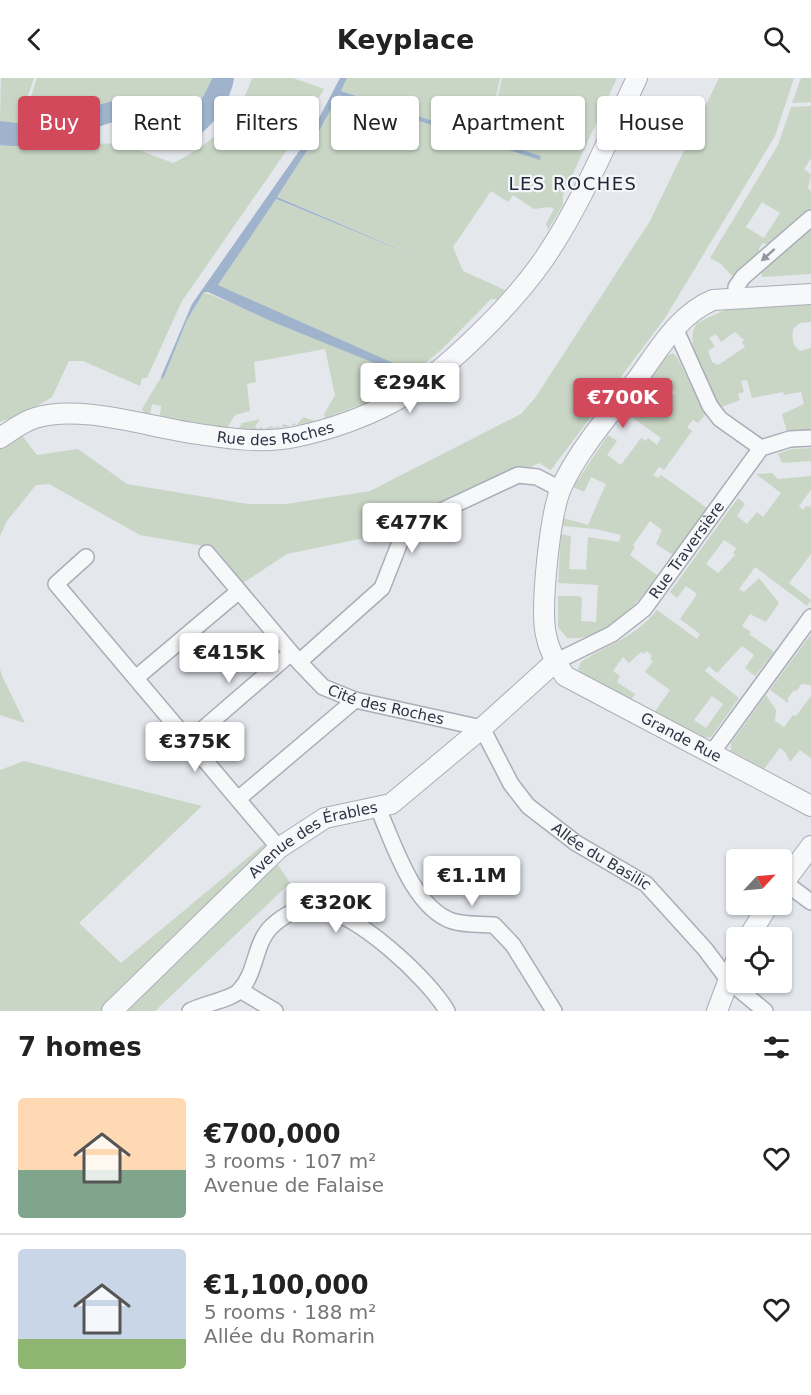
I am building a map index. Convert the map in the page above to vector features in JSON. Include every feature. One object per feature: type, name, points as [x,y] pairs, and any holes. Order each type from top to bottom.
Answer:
[{"type":"street","name":"Rue des Roches","points":[[0,438],[32,419],[65,412],[231,438],[264,440],[294,437],[361,417],[395,401],[430,376],[471,340],[519,290],[543,259],[584,190],[637,78]]},
{"type":"street","points":[[736,298],[736,287],[743,277],[811,218]]},
{"type":"street","points":[[555,662],[545,633],[552,518],[560,489],[576,461],[675,328],[701,305],[713,300],[811,294]]},
{"type":"street","points":[[675,328],[710,406],[720,419],[761,448],[790,439],[811,438]]},
{"type":"street","name":"Rue Traversière","points":[[555,662],[612,634],[645,609],[761,448]]},
{"type":"street","points":[[189,741],[382,588],[404,532],[422,520],[518,476],[537,477],[560,489]]},
{"type":"street","name":"Cité des Roches","points":[[207,553],[295,658],[323,687],[355,700],[482,728]]},
{"type":"street","points":[[86,557],[56,584],[137,677],[279,848]]},
{"type":"street","points":[[137,677],[239,591]]},
{"type":"street","points":[[711,754],[811,617]]},
{"type":"street","name":"Avenue des Érables","points":[[112,1011],[279,848],[325,818],[391,804],[482,728],[555,662]]},
{"type":"street","name":"Grande Rue","points":[[555,662],[565,676],[579,685],[811,806]]},
{"type":"street","points":[[238,799],[355,700]]},
{"type":"street","name":"Allée du Basilic","points":[[482,728],[511,784],[528,806],[576,843],[646,884],[705,948],[726,977]]},
{"type":"street","points":[[377,806],[413,885],[426,904],[452,921],[494,925],[513,945],[554,1011]]},
{"type":"street","points":[[792,872],[811,846]]},
{"type":"street","points":[[792,890],[811,902]]},
{"type":"street","points":[[190,1011],[207,1002],[235,996],[247,982],[262,940],[271,926],[294,910],[318,908],[334,913],[374,937],[412,966],[440,997],[447,1011]]},
{"type":"street","points":[[717,1011],[726,988]]},
{"type":"street","points":[[240,990],[275,1011]]},
{"type":"street","name":"Allée du Basilic","points":[[743,993],[765,1011]]},
{"type":"green space","points":[[1,78],[34,78],[28,96],[18,96],[18,123],[0,121]]},
{"type":"green space","points":[[37,78],[212,78],[202,97],[112,96],[112,101],[100,105],[100,96],[31,96]]},
{"type":"green space","points":[[252,78],[293,78],[324,89],[319,98],[244,96]]},
{"type":"green space","points":[[347,78],[500,78],[496,96],[431,96],[431,120],[419,116],[419,96],[356,96],[341,91]]},
{"type":"green space","points":[[502,78],[617,78],[609,96],[597,96],[597,121],[585,147],[585,96],[498,96]]},
{"type":"green space","points":[[719,78],[794,78],[775,136],[665,318],[551,470],[539,463],[461,500],[374,536],[287,554],[243,583],[215,548],[140,535],[49,484],[36,485],[7,521],[0,536],[0,444],[20,433],[37,455],[78,449],[127,484],[248,504],[286,504],[370,491],[521,414],[535,398],[650,221],[684,150],[705,150],[705,107]]},
{"type":"green space","points":[[801,78],[811,78],[811,102],[792,103]]},
{"type":"green space","points":[[811,106],[811,158],[804,169],[811,174],[808,188],[811,191],[811,211],[770,246],[763,243],[759,248],[759,255],[732,276],[721,264],[710,258],[778,145],[791,107]],"holes":[[[762,202],[780,213],[764,238],[746,227]]]},
{"type":"green space","points":[[331,109],[331,150],[419,150],[419,120],[431,124],[431,150],[512,150],[540,159],[541,156],[523,150],[584,150],[563,195],[563,205],[548,230],[546,224],[554,209],[550,207],[534,209],[513,195],[508,202],[491,191],[453,247],[463,271],[505,290],[498,299],[491,299],[442,349],[415,371],[412,379],[374,400],[325,418],[324,414],[335,395],[325,349],[254,362],[256,382],[247,384],[250,411],[235,415],[227,428],[160,416],[161,406],[152,404],[150,414],[144,413],[142,409],[161,377],[163,378],[187,320],[204,292],[399,372],[401,367],[218,285],[275,199],[422,258],[277,197],[308,150],[319,150],[319,131]]},
{"type":"green space","points":[[214,136],[214,150],[287,150],[182,301],[147,378],[142,378],[140,386],[83,361],[69,361],[52,397],[27,412],[0,422],[0,145],[18,146],[18,150],[100,150],[100,144],[112,144],[112,150],[137,150],[173,163],[196,150],[202,150],[202,146]]},
{"type":"green space","points":[[811,226],[811,274],[762,277],[761,267]]},
{"type":"green space","points":[[811,303],[811,322],[800,323],[793,329],[793,335],[797,349],[800,351],[811,348],[811,431],[787,432],[782,414],[804,404],[801,392],[784,395],[783,392],[752,398],[747,380],[741,381],[744,392],[738,394],[740,400],[719,408],[698,366],[694,353],[693,332],[697,323],[727,309]],"holes":[[[735,332],[744,340],[742,342],[745,347],[718,365],[712,362],[708,351],[715,346],[709,338],[716,334],[721,342]]]},
{"type":"green space","points":[[673,353],[678,359],[705,415],[698,423],[693,420],[687,427],[692,431],[664,470],[659,467],[653,475],[658,478],[661,475],[707,508],[673,555],[656,544],[662,530],[650,521],[633,545],[635,547],[630,555],[658,576],[630,609],[607,628],[581,638],[567,638],[558,627],[558,596],[582,598],[581,621],[596,622],[598,585],[558,583],[561,534],[571,536],[569,569],[586,570],[588,537],[619,542],[621,535],[596,529],[562,526],[563,518],[588,525],[606,484],[591,477],[584,492],[573,487],[608,435],[617,441],[607,455],[621,465],[641,438],[646,441],[648,438],[657,445],[661,438],[625,412],[667,356]],"holes":[[[662,381],[676,392],[655,418],[642,409]]]},
{"type":"green space","points":[[303,417],[315,421],[305,423],[297,425]]},
{"type":"green space","points":[[260,419],[255,427],[258,429],[238,429],[242,423]]},
{"type":"green space","points":[[811,448],[811,461],[782,463],[778,454],[791,449]]},
{"type":"green space","points":[[772,473],[778,479],[811,476],[811,490],[799,506],[803,510],[806,506],[811,507],[811,554],[789,583],[811,600],[807,606],[755,567],[739,589],[744,592],[759,578],[779,603],[766,622],[750,614],[742,626],[774,652],[755,676],[745,668],[754,655],[742,646],[717,673],[709,666],[705,671],[739,698],[711,737],[703,738],[654,713],[670,690],[645,672],[653,661],[650,659],[652,655],[646,651],[644,654],[641,652],[629,663],[623,657],[613,671],[620,676],[617,682],[635,694],[631,700],[581,673],[578,669],[581,662],[639,628],[657,610],[697,639],[700,634],[680,619],[697,594],[686,586],[677,598],[670,592],[738,498],[745,504],[737,516],[747,524],[757,512],[763,517],[781,493],[756,474]],"holes":[[[724,540],[736,548],[733,553],[735,555],[718,573],[706,564]],[[712,696],[723,704],[706,728],[694,720]]]},
{"type":"green space","points":[[811,634],[811,685],[802,684],[796,691],[794,690],[788,698],[788,703],[770,690]]},
{"type":"green space","points":[[0,669],[2,676],[25,723],[0,715]]},
{"type":"green space","points":[[766,695],[776,710],[775,721],[784,727],[793,715],[796,716],[811,696],[811,758],[800,750],[790,762],[780,748],[764,769],[731,751],[731,743]]},
{"type":"green space","points":[[24,761],[202,806],[79,923],[121,963],[264,844],[290,883],[155,1011],[0,1011],[0,770]]},
{"type":"water","points":[[212,78],[234,78],[228,96],[214,96],[214,120],[202,133],[202,98]]},
{"type":"water","points":[[340,78],[347,78],[341,91],[356,96],[331,96],[331,109],[319,131],[319,118]]},
{"type":"water","points":[[112,101],[112,122],[100,126],[100,105]]},
{"type":"water","points":[[419,116],[431,120],[431,125],[419,121]]},
{"type":"water","points":[[0,121],[18,123],[18,146],[0,145]]},
{"type":"water","points":[[300,150],[308,150],[277,197],[423,259],[276,199],[218,285],[402,367],[399,373],[204,292],[187,320],[163,379],[161,377],[192,304]]},
{"type":"water","points":[[509,150],[523,150],[541,156],[540,160]]},
{"type":"district","name":"LES ROCHES","points":[[573,183]]}]
